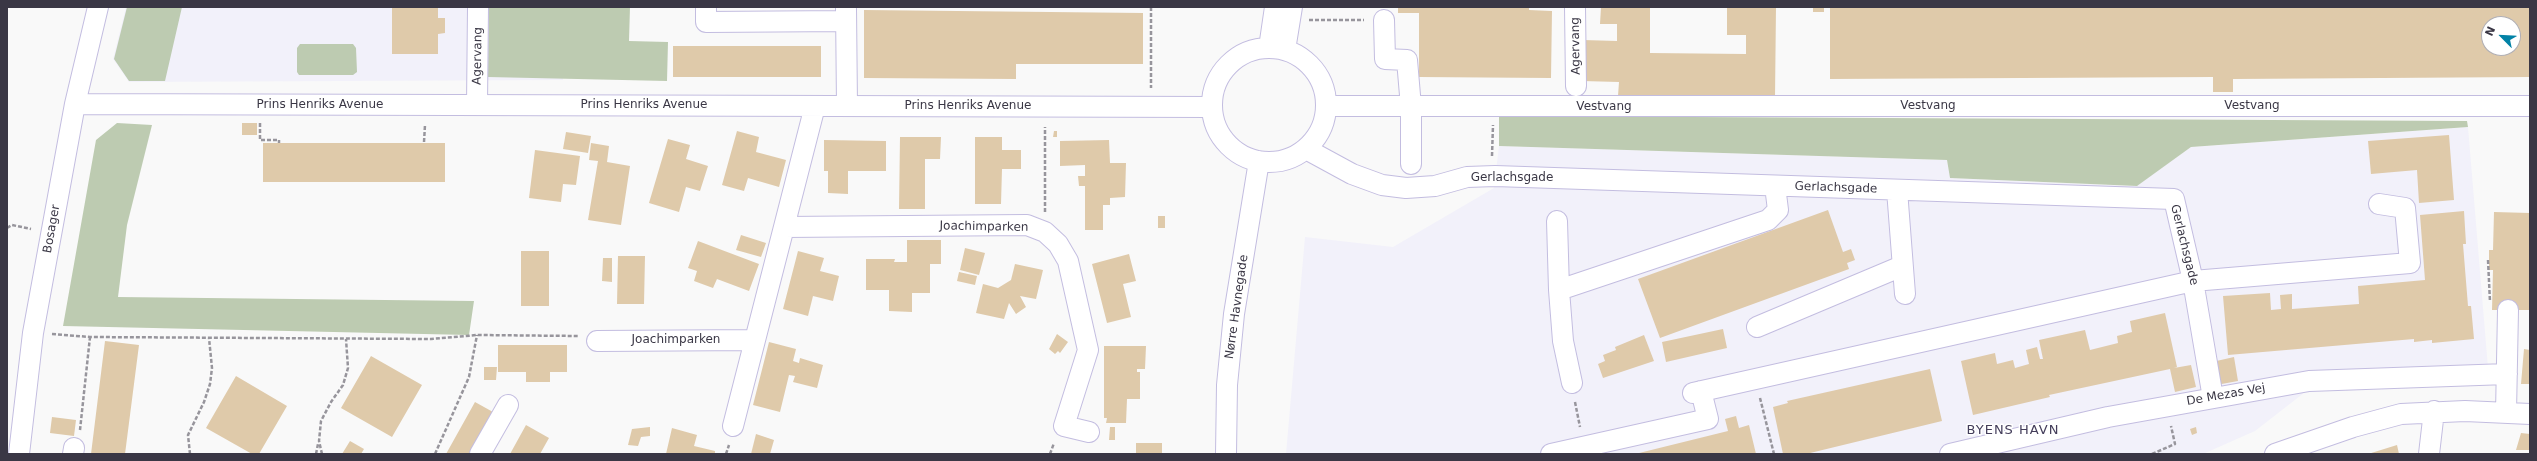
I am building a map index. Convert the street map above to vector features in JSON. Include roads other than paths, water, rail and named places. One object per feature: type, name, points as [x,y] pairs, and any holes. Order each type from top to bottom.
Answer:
[{"type":"street","name":"Bosager","points":[[19,454],[34,332],[75,104],[98,7]]},
{"type":"street","name":"Agervang","points":[[477,105],[478,7]]},
{"type":"street","points":[[706,7],[706,22],[759,14],[846,14],[847,106]]},
{"type":"street","points":[[1275,7],[1277,49]]},
{"type":"street","name":"Agervang","points":[[1575,7],[1576,86]]},
{"type":"street","points":[[1277,49],[1299,14]]},
{"type":"street","points":[[1377,20],[1385,59],[1407,60],[1411,107],[1411,164]]},
{"type":"street","points":[[1277,49],[1302,58],[1315,71],[1324,88],[1326,106],[1324,122],[1316,137],[1306,149],[1292,158],[1275,162],[1258,161],[1240,154],[1226,142],[1216,126],[1212,106],[1214,89],[1222,72],[1235,60],[1251,51],[1277,49]]},
{"type":"street","name":"Prins Henriks Avenue","points":[[75,104],[1212,106]]},
{"type":"street","points":[[733,426],[815,106]]},
{"type":"street","name":"Vestvang","points":[[1326,106],[2530,106]]},
{"type":"street","name":"Gerlachsgade","points":[[1306,149],[1352,174],[1382,184],[1406,188],[1435,186],[1467,177],[1491,176],[2174,199],[2193,281],[2213,398]]},
{"type":"street","name":"Nørre Havnegade","points":[[1226,454],[1227,385],[1234,314],[1258,161]]},
{"type":"street","points":[[1559,290],[1768,220],[1778,210],[1775,186]]},
{"type":"street","points":[[1897,190],[1904,294]]},
{"type":"street","points":[[1552,454],[1708,419],[1697,392],[2193,281],[2410,262],[2405,208],[2380,204]]},
{"type":"street","points":[[1557,221],[1559,290],[1563,341],[1572,383]]},
{"type":"street","name":"Joachimparken","points":[[784,227],[1027,225],[1045,232],[1058,244],[1068,261],[1088,350],[1064,426],[1089,432]]},
{"type":"street","points":[[1757,327],[1902,266]]},
{"type":"street","points":[[2506,413],[2508,310]]},
{"type":"street","name":"Joachimparken","points":[[597,341],[755,340]]},
{"type":"street","name":"De Mezas Vej","points":[[1950,454],[2108,416],[2309,381],[2507,374]]},
{"type":"street","points":[[480,454],[508,405]]},
{"type":"street","points":[[2430,454],[2434,411]]},
{"type":"street","points":[[2275,454],[2308,448],[2402,414],[2434,411],[2530,414]]},
{"type":"district","name":"BYENS HAVN","points":[[2013,431]]}]
